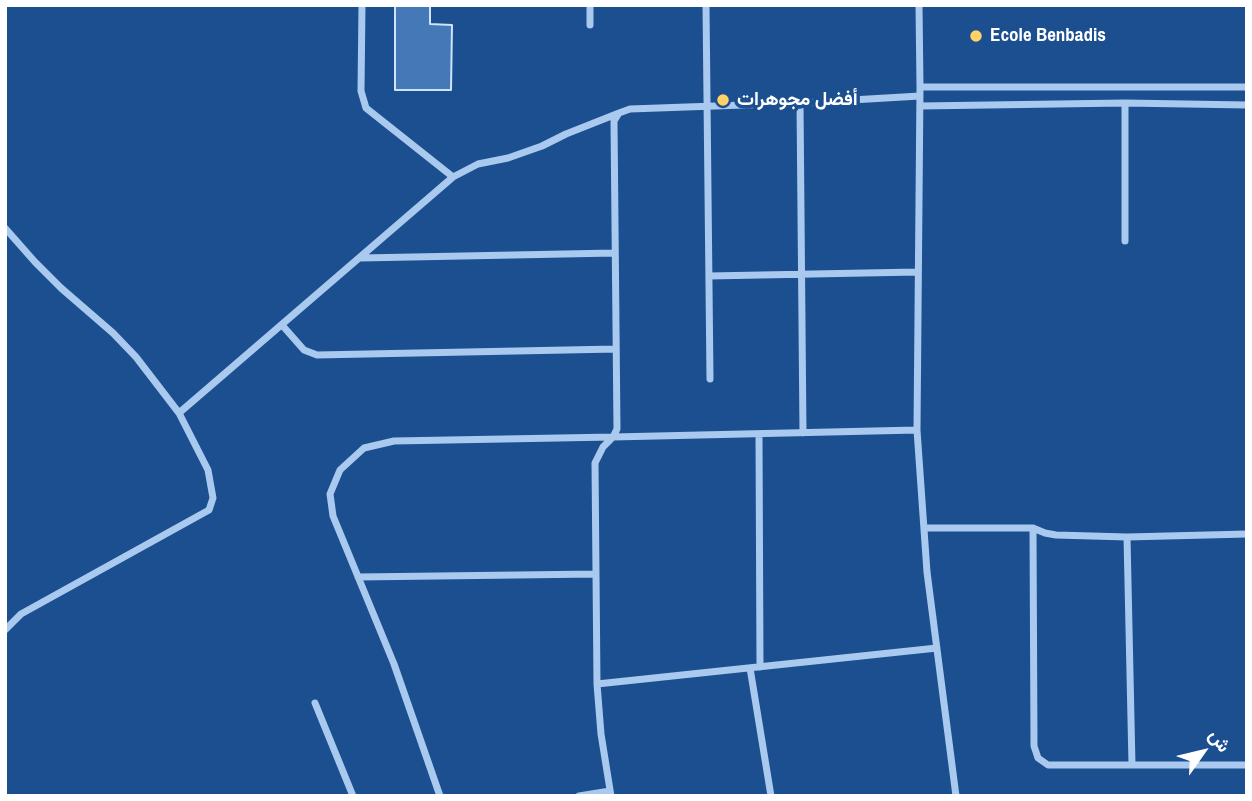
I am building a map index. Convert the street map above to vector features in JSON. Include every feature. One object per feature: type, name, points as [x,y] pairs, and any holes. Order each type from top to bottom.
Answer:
[{"type":"street","points":[[362,5],[361,91],[366,108],[453,177]]},
{"type":"street","points":[[590,5],[590,24]]},
{"type":"street","points":[[706,5],[710,379]]},
{"type":"street","points":[[919,5],[917,430],[924,528],[956,796]]},
{"type":"street","points":[[179,413],[453,177],[478,164],[508,158],[542,146],[630,109],[800,103],[920,92],[1247,87]]},
{"type":"street","points":[[800,103],[803,433]]},
{"type":"street","points":[[920,106],[1125,103],[1247,105]]},
{"type":"street","points":[[1125,103],[1125,241]]},
{"type":"street","points":[[579,796],[610,793],[597,684],[595,463],[617,429],[614,121],[619,113]]},
{"type":"street","points":[[5,228],[61,288],[136,357],[179,413],[208,470],[213,498],[209,510],[22,614],[5,630]]},
{"type":"street","points":[[360,258],[615,253]]},
{"type":"street","points":[[709,276],[917,272]]},
{"type":"street","points":[[282,325],[304,349],[317,355],[616,349]]},
{"type":"street","points":[[440,796],[394,664],[333,516],[330,494],[340,470],[364,448],[394,441],[917,430]]},
{"type":"street","points":[[759,434],[760,667]]},
{"type":"street","points":[[924,528],[1032,528],[1056,535],[1127,537],[1247,534]]},
{"type":"street","points":[[1032,528],[1034,746],[1038,758],[1048,765],[1247,765]]},
{"type":"street","points":[[1127,537],[1132,765]]},
{"type":"street","points":[[358,577],[596,574]]},
{"type":"street","points":[[597,684],[937,648]]},
{"type":"street","points":[[750,668],[771,796]]},
{"type":"street","points":[[315,703],[353,796]]},
{"type":"building","points":[[395,5],[430,5],[430,24],[452,25],[451,90],[395,90]]},
{"type":"place","name":"Ecole Benbadis","points":[[976,36]]},
{"type":"place","name":"أفضل مجوهرات","points":[[723,100]]}]
